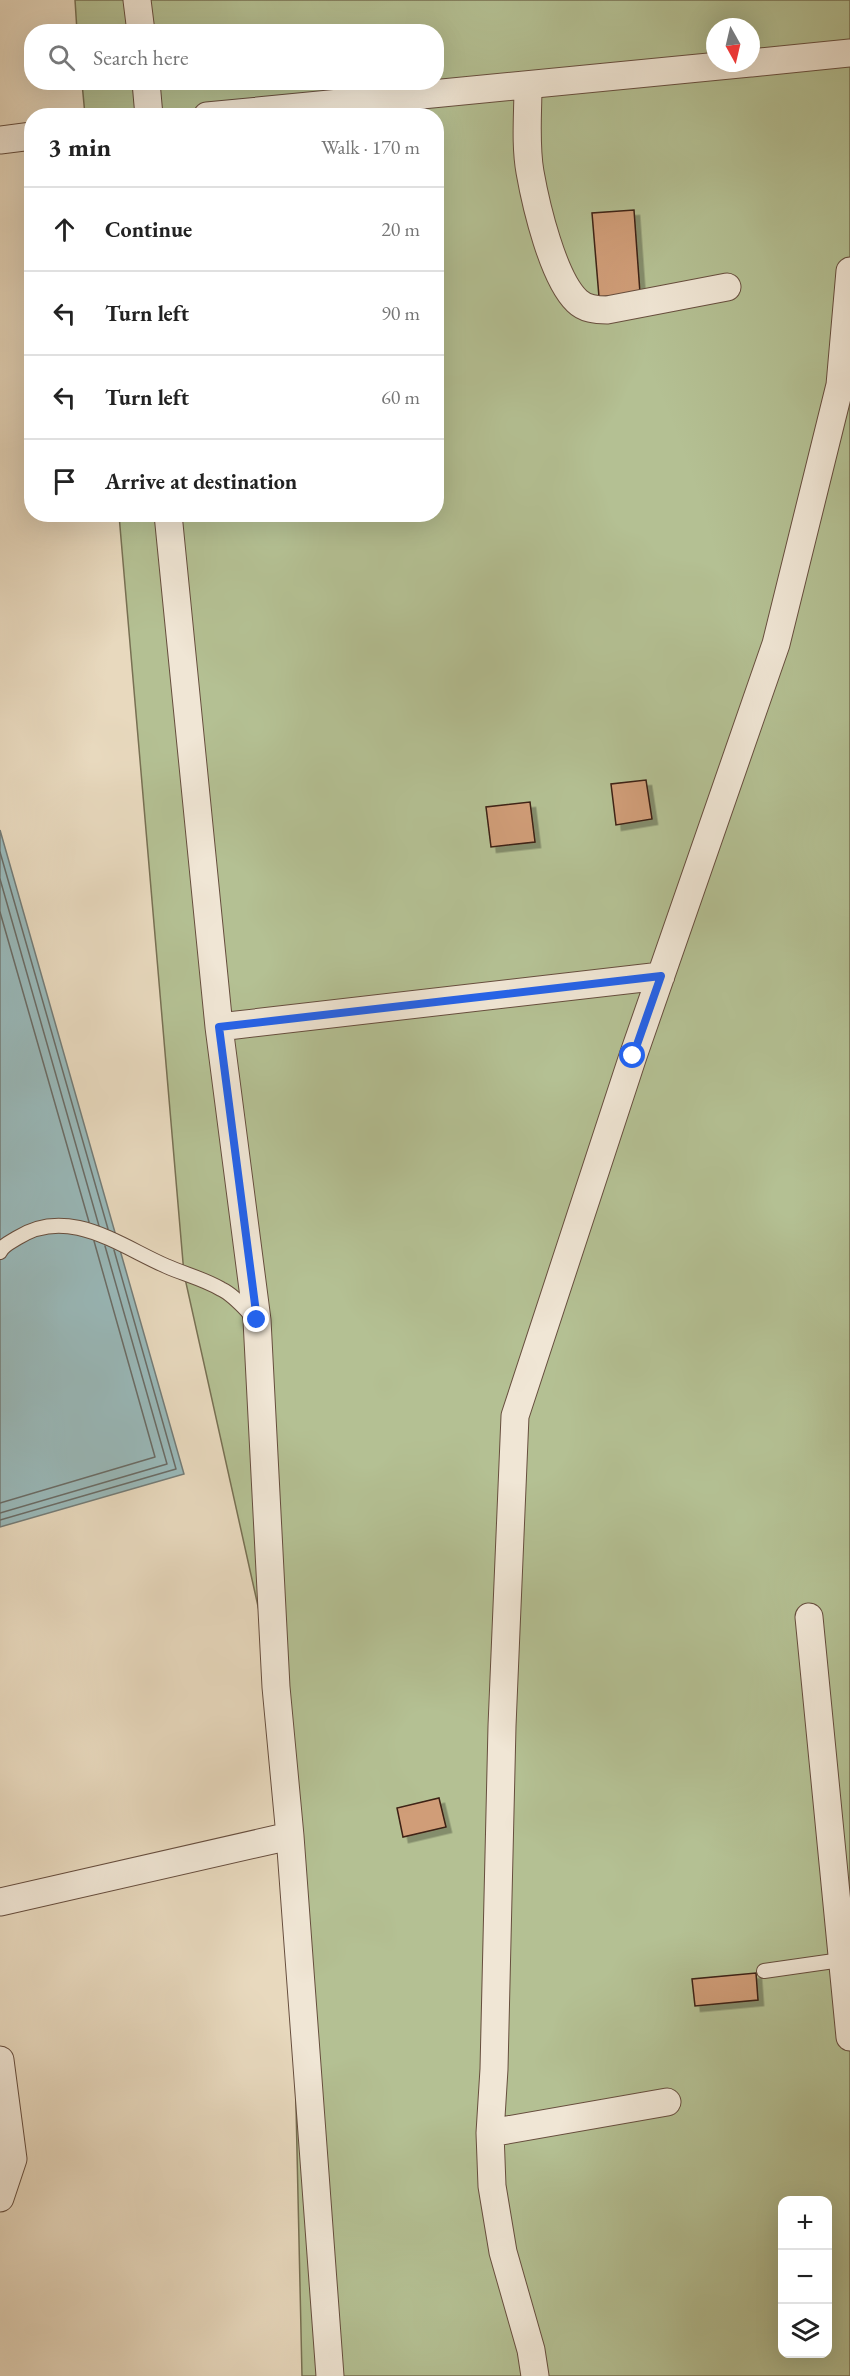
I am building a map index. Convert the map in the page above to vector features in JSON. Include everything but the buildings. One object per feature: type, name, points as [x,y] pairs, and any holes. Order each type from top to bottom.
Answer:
[{"type":"street","points":[[137,0],[140,24]]},
{"type":"street","points":[[760,62],[850,53]]},
{"type":"street","points":[[290,108],[706,67]]},
{"type":"street","points":[[528,85],[530,171],[551,254],[564,285],[578,302],[594,310],[607,310],[727,286]]},
{"type":"street","points":[[147,90],[148,108]]},
{"type":"street","points":[[0,141],[24,137]]},
{"type":"street","points":[[535,2376],[531,2350],[503,2252],[492,2186],[490,2133],[494,2070],[502,1726],[515,1416],[661,976],[776,644],[840,385],[850,271]]},
{"type":"street","points":[[169,522],[219,1027],[257,1320],[276,1687],[290,1836],[330,2376]]},
{"type":"street","points":[[219,1027],[661,976]]},
{"type":"street","points":[[809,1617],[850,2037]]},
{"type":"street","points":[[0,1902],[290,1836]]},
{"type":"street","points":[[0,2060],[13,2159],[0,2198]]},
{"type":"street","points":[[490,2133],[667,2102]]},
{"type":"lane","points":[[0,1252],[2,1248],[26,1232],[56,1226],[80,1228],[103,1234],[151,1259],[222,1289],[257,1320]]},
{"type":"lane","points":[[764,1971],[841,1960]]},
{"type":"green space","points":[[75,0],[850,0],[850,2376],[302,2376],[290,1836],[276,1687],[184,1274],[120,522],[444,522],[444,108],[84,108],[83,90],[444,90],[444,24],[77,24]]},
{"type":"water","points":[[0,830],[184,1474],[0,1527]]},
{"type":"route","points":[[257,1320],[219,1027],[661,976],[633,1056]]}]
